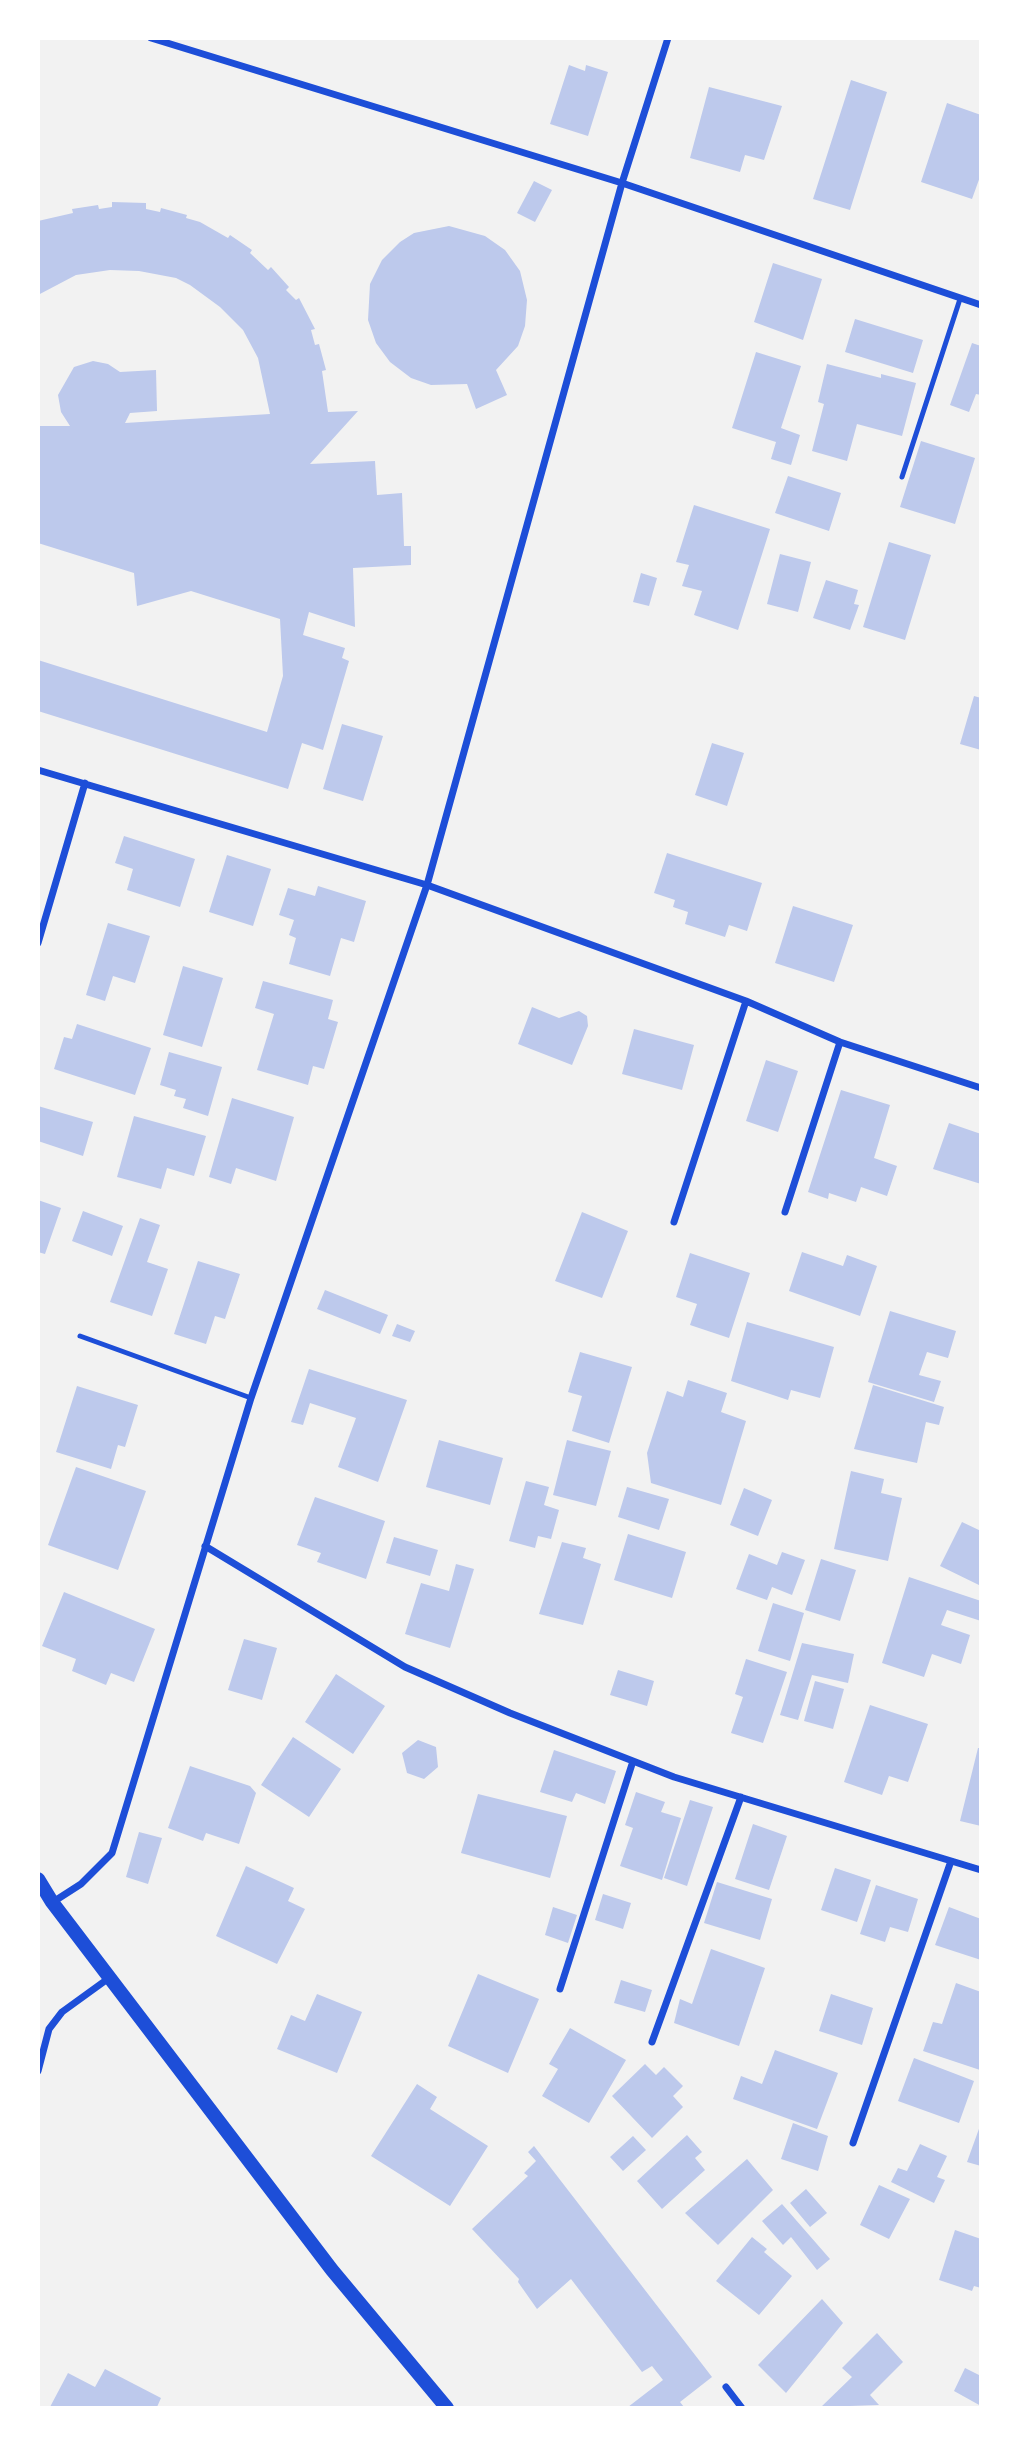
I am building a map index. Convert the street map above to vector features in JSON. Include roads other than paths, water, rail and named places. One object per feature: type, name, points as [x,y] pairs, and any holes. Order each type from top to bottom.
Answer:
[{"type":"main road","points":[[38,1879],[109,1978],[332,2270],[447,2407]]},
{"type":"street","points":[[151,38],[622,183],[981,305]]},
{"type":"street","points":[[52,1902],[81,1884],[112,1853],[251,1398],[427,885],[622,183],[668,38]]},
{"type":"street","points":[[38,769],[427,885],[746,1001],[840,1042],[981,1088]]},
{"type":"street","points":[[38,943],[85,783]]},
{"type":"street","points":[[674,1222],[746,1001]]},
{"type":"street","points":[[785,1212],[840,1042]]},
{"type":"street","points":[[205,1546],[405,1667],[510,1713],[633,1761],[981,1870]]},
{"type":"street","points":[[560,1989],[633,1761]]},
{"type":"street","points":[[652,2042],[741,1797]]},
{"type":"street","points":[[853,2143],[951,1861]]},
{"type":"street","points":[[38,2071],[49,2029],[75,2001],[109,1978]]},
{"type":"street","points":[[726,2387],[742,2407]]},
{"type":"lane","points":[[902,477],[960,299]]},
{"type":"lane","points":[[80,1336],[251,1398]]}]
